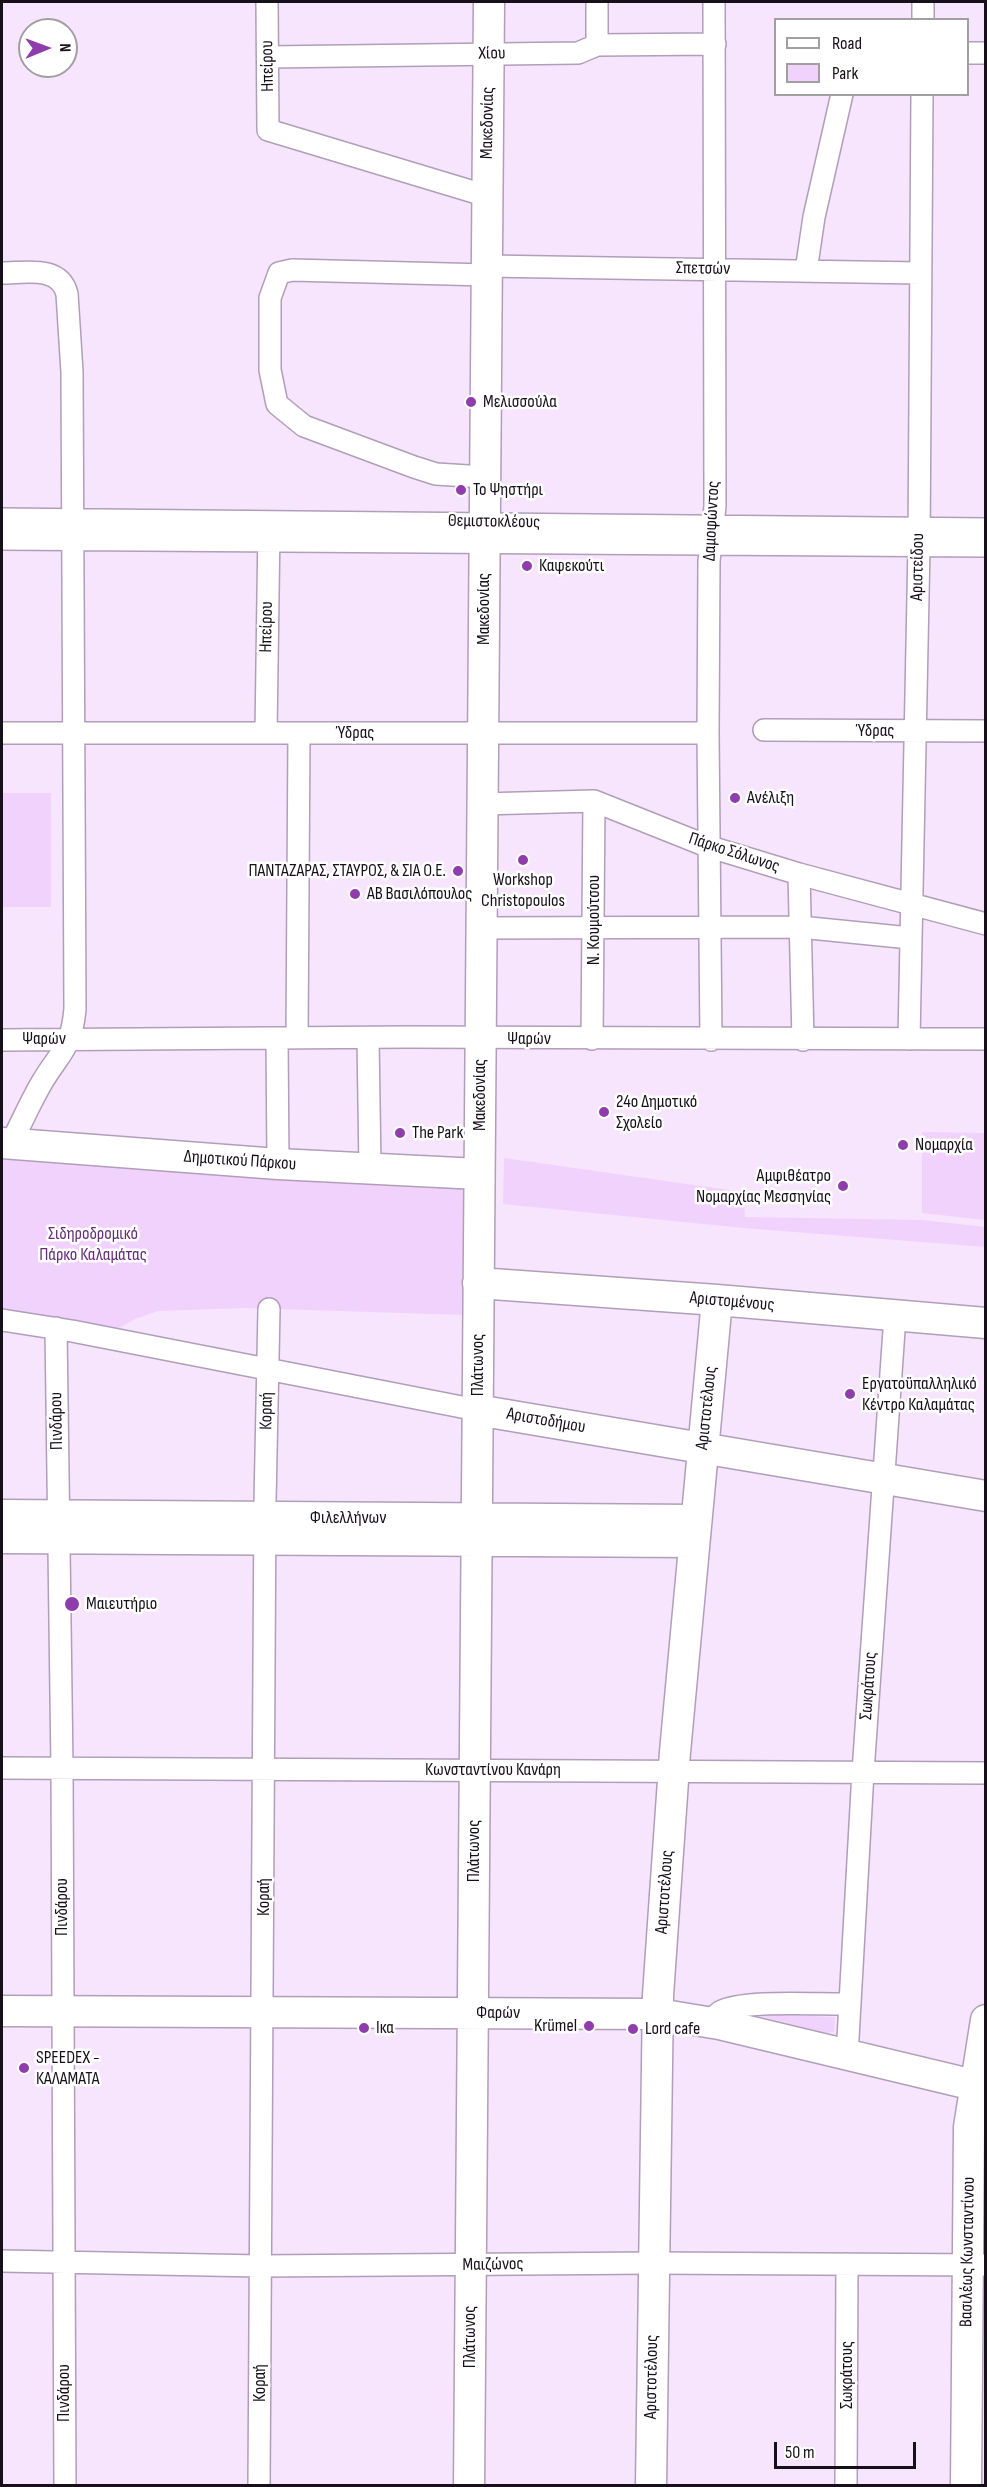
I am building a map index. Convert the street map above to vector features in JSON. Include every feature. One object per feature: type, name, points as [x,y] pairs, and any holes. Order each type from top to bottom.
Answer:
[{"type":"street","name":"Ηπείρου","points":[[267,2],[268,130],[487,196]]},
{"type":"street","name":"Μακεδονίας","points":[[479,1216],[489,2]]},
{"type":"street","points":[[597,2],[597,45]]},
{"type":"street","name":"Δαμοφώντος","points":[[711,1040],[707,846],[712,534],[715,506],[714,2]]},
{"type":"street","points":[[923,2],[923,18]]},
{"type":"street","name":"Χίου","points":[[268,57],[578,53],[597,45],[715,44]]},
{"type":"street","points":[[969,53],[986,53]]},
{"type":"street","points":[[806,271],[813,218],[842,96]]},
{"type":"street","name":"Αριστείδου","points":[[909,1039],[919,537],[922,96]]},
{"type":"street","name":"Σπετσών","points":[[485,477],[436,474],[414,467],[304,426],[277,404],[270,370],[270,298],[279,273],[292,270],[715,269],[920,273]]},
{"type":"street","points":[[2,273],[45,273],[57,275],[65,283],[71,338],[74,530],[75,1009],[71,1040],[6,1143]]},
{"type":"street","name":"Θεμιστοκλέους","points":[[2,519],[74,530]]},
{"type":"street","name":"Θεμιστοκλέους","points":[[919,537],[986,529]]},
{"type":"street","name":"Θεμιστοκλέους","points":[[2,539],[74,530],[484,531],[919,537],[986,546]]},
{"type":"street","name":"Ηπείρου","points":[[266,733],[269,530]]},
{"type":"street","name":"Ύδρας","points":[[764,730],[986,731]]},
{"type":"street","name":"Ύδρας","points":[[2,733],[708,733]]},
{"type":"street","points":[[278,1164],[287,1038],[299,733]]},
{"type":"street","name":"Πάρκο Σόλωνος","points":[[482,804],[594,801],[707,846],[799,874],[986,924]]},
{"type":"street","name":"Ν. Κουμούτσου","points":[[592,1040],[594,801]]},
{"type":"street","points":[[799,874],[803,1040]]},
{"type":"street","points":[[481,928],[800,927],[910,938]]},
{"type":"street","points":[[368,1038],[370,1169]]},
{"type":"street","name":"Ψαρών","points":[[2,1040],[986,1039]]},
{"type":"street","name":"Δημοτικού Πάρκου","points":[[6,1143],[278,1164],[479,1174]]},
{"type":"street","name":"Πλάτωνος","points":[[469,2486],[479,1216]]},
{"type":"street","name":"Αριστομένους","points":[[478,1283],[717,1300],[986,1323]]},
{"type":"street","name":"Αριστοτέλους","points":[[651,2486],[658,2014],[674,1772],[694,1531],[717,1300]]},
{"type":"street","name":"Κοραή","points":[[259,2486],[265,1528],[269,1309]]},
{"type":"street","name":"Σωκράτους","points":[[847,2056],[863,1772],[895,1316]]},
{"type":"street","points":[[2,1320],[64,1330]]},
{"type":"street","name":"Αριστοδήμου","points":[[64,1330],[477,1410],[986,1496]]},
{"type":"street","name":"Πινδάρου","points":[[64,1330],[58,1527],[62,1768],[65,2486]]},
{"type":"street","name":"Φιλελλήνων","points":[[2,1515],[58,1527]]},
{"type":"street","name":"Φιλελλήνων","points":[[2,1538],[58,1527],[694,1531]]},
{"type":"street","name":"Κωνσταντίνου Κανάρη","points":[[2,1768],[986,1773]]},
{"type":"street","points":[[710,2022],[720,2012],[737,2007],[850,2004]]},
{"type":"street","name":"Φαρών","points":[[2,2011],[658,2014],[710,2022],[980,2086]]},
{"type":"street","name":"Βασιλέως Κωνσταντίνου","points":[[966,2486],[976,2265],[969,2127],[980,2086],[986,2019]]},
{"type":"street","name":"Μαιζώνος","points":[[2,2261],[260,2266],[653,2263],[976,2265]]},
{"type":"street","name":"Σωκράτους","points":[[846,2486],[847,2264]]},
{"type":"green space","points":[[2,793],[51,793],[51,907],[2,907]]},
{"type":"green space","points":[[922,1132],[985,1133],[985,1220],[922,1213]]},
{"type":"green space","name":"Σιδηροδρομικό Πάρκο Καλαμάτας","points":[[2,1151],[464,1187],[464,1315],[245,1308],[158,1311],[135,1319],[106,1335],[2,1314]]},
{"type":"green space","points":[[504,1158],[743,1192],[745,1217],[923,1220],[985,1227],[985,1247],[744,1228],[503,1204]]},
{"type":"green space","points":[[763,2014],[835,2017],[834,2032],[827,2033],[763,2017]]},
{"type":"place","name":"Μελισσούλα","points":[[471,402]]},
{"type":"place","name":"Το Ψηστήρι","points":[[461,490]]},
{"type":"place","name":"Καφεκούτι","points":[[527,566]]},
{"type":"place","name":"Ανέλιξη","points":[[735,798]]},
{"type":"place","name":"Workshop Christopoulos","points":[[523,860]]},
{"type":"place","name":"ΠΑΝΤΑΖΑΡΑΣ, ΣΤΑΥΡΟΣ, & ΣΙΑ Ο.Ε.","points":[[458,871]]},
{"type":"place","name":"ΑΒ Βασιλόπουλος","points":[[355,894]]},
{"type":"place","name":"24ο Δημοτικό Σχολείο","points":[[604,1112]]},
{"type":"place","name":"The Park","points":[[400,1133]]},
{"type":"place","name":"Νομαρχία","points":[[903,1145]]},
{"type":"place","name":"Αμφιθέατρο Νομαρχίας Μεσσηνίας","points":[[843,1186]]},
{"type":"place","name":"Εργατοϋπαλληλικό Κέντρο Καλαμάτας","points":[[850,1394]]},
{"type":"place","name":"Μαιευτήριο","points":[[72,1604]]},
{"type":"place","name":"Krümel","points":[[589,2026]]},
{"type":"place","name":"Ικα","points":[[364,2028]]},
{"type":"place","name":"Lord cafe","points":[[633,2029]]},
{"type":"place","name":"SPEEDEX - ΚΑΛΑΜΑΤΑ","points":[[24,2068]]}]
